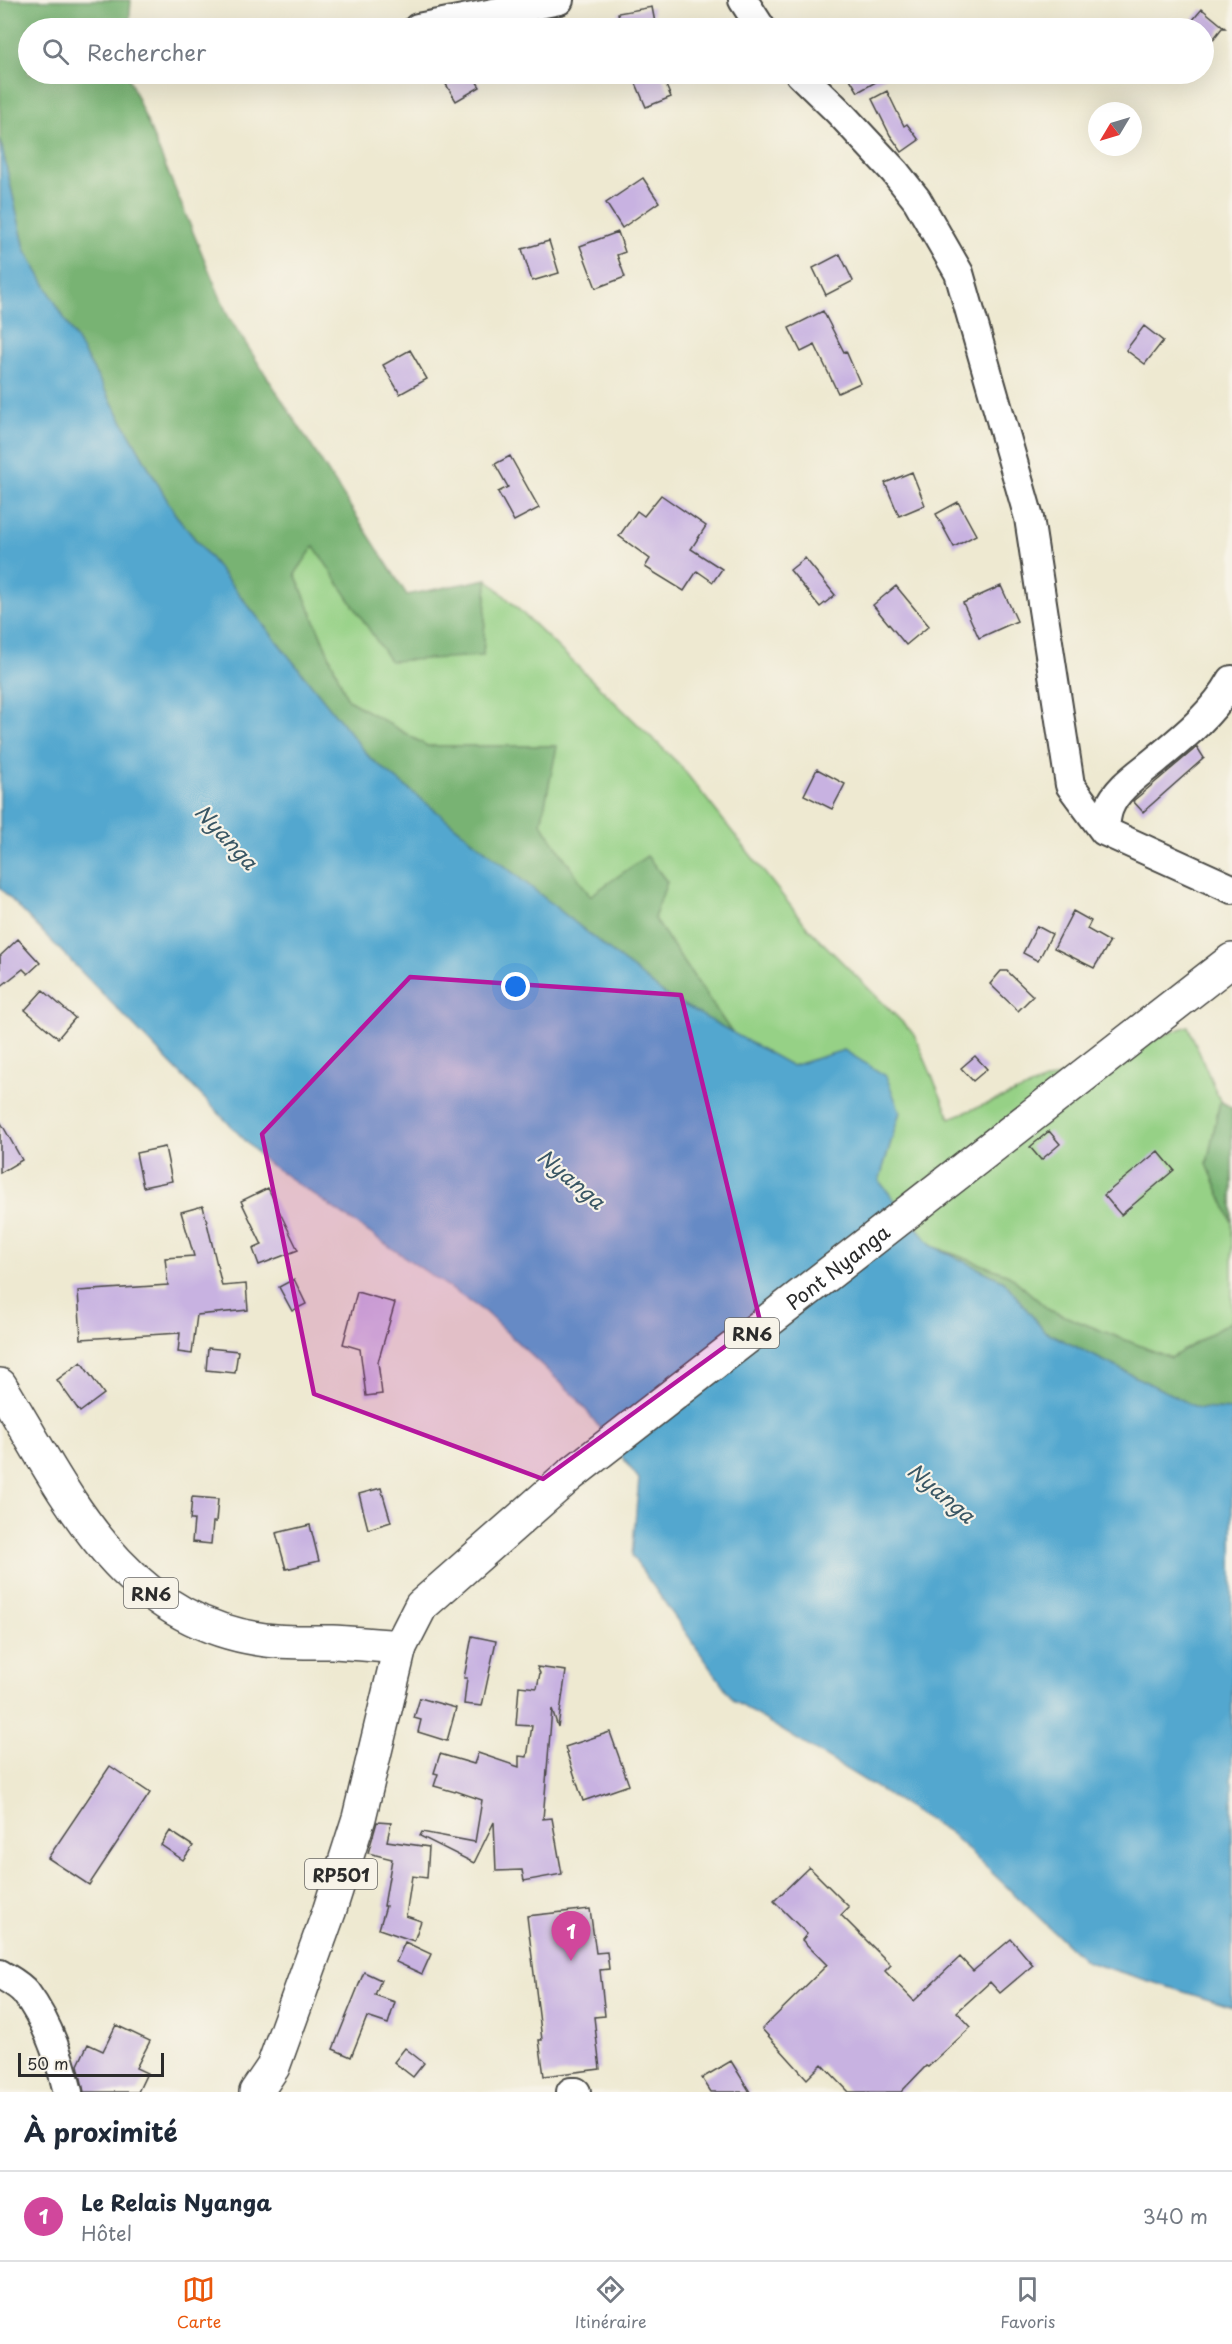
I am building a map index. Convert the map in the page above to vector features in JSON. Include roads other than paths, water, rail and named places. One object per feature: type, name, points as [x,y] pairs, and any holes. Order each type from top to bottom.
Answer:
[{"type":"main road","name":"Pont Nyanga","points":[[400,1647],[421,1606],[570,1475],[1232,960]]},
{"type":"main road","name":"RN6","points":[[0,1385],[83,1522],[122,1568],[149,1592],[186,1615],[212,1626],[257,1639],[294,1643],[332,1642],[400,1647]]},
{"type":"main road","name":"RP501","points":[[256,2092],[273,2067],[329,1912],[359,1818],[400,1647]]},
{"type":"street","points":[[468,18],[559,0]]},
{"type":"street","points":[[743,0],[755,18]]},
{"type":"street","points":[[810,84],[895,172],[917,200],[959,273],[1029,518],[1070,785],[1104,831],[1232,889]]},
{"type":"street","points":[[1104,831],[1109,808],[1115,797],[1127,784],[1181,739],[1224,694],[1232,680]]},
{"type":"street","points":[[0,1974],[25,1991],[47,2030],[68,2092]]},
{"type":"street","points":[[571,2092],[576,2092]]},
{"type":"water","name":"Nyanga","points":[[0,139],[25,249],[175,514],[370,758],[664,994],[792,1066],[844,1050],[886,1076],[900,1112],[879,1181],[932,1246],[1004,1281],[1044,1331],[1198,1408],[1232,1410],[1232,2007],[1085,1961],[949,1832],[734,1701],[632,1556],[639,1479],[576,1397],[485,1312],[266,1162],[0,888]]},
{"type":"place","name":"Le Relais Nyanga","points":[[571,1961]]}]
